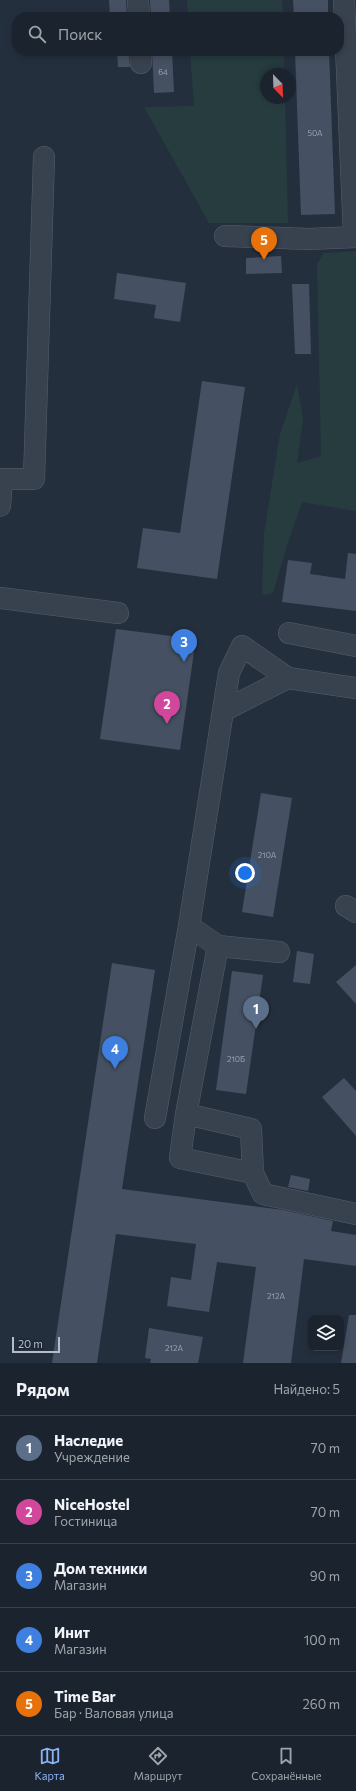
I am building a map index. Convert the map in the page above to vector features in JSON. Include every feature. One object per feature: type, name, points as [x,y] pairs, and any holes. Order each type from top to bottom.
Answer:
[{"type":"street","points":[[138,0],[139,12]]},
{"type":"street","points":[[225,236],[309,239],[355,237],[344,0]]},
{"type":"street","points":[[0,506],[2,479],[34,478],[44,157]]},
{"type":"street","points":[[0,598],[118,613]]},
{"type":"street","points":[[289,634],[356,646]]},
{"type":"street","points":[[155,1118],[189,926],[229,673],[242,646],[288,678],[356,688]]},
{"type":"street","points":[[223,711],[288,678]]},
{"type":"street","points":[[189,926],[218,946],[279,952]]},
{"type":"street","points":[[218,946],[186,1114],[180,1158],[253,1173]]},
{"type":"street","points":[[186,1114],[251,1129],[253,1173],[263,1194],[356,1214]]},
{"type":"green space","points":[[187,0],[282,0],[283,12],[188,12]]},
{"type":"green space","points":[[190,56],[284,56],[284,68],[260,68],[260,104],[285,104],[288,223],[209,223],[144,107],[194,106]]},
{"type":"green space","points":[[356,251],[356,511],[302,502],[273,593],[262,595],[264,533],[280,434],[297,384],[303,419],[297,463],[321,456],[317,264],[324,253]]},
{"type":"building","points":[[109,0],[126,0],[127,12],[110,12]]},
{"type":"building","points":[[150,0],[169,0],[170,12],[151,12]]},
{"type":"building","points":[[293,0],[328,0],[328,12],[294,12]]},
{"type":"building","points":[[117,56],[129,56],[130,67],[118,67]]},
{"type":"building","points":[[152,56],[172,56],[174,92],[154,93]]},
{"type":"building","points":[[295,56],[329,56],[335,214],[301,215]]},
{"type":"building","points":[[281,256],[282,273],[246,274],[246,258]]},
{"type":"building","points":[[117,273],[186,283],[180,322],[154,318],[156,305],[114,299]]},
{"type":"building","points":[[292,284],[309,284],[311,354],[295,354]]},
{"type":"building","points":[[202,381],[245,387],[217,579],[137,568],[143,528],[180,533]]},
{"type":"building","points":[[348,553],[356,554],[356,611],[282,602],[288,560],[312,563],[310,574],[345,579]]},
{"type":"building","points":[[116,629],[187,638],[185,651],[194,652],[180,750],[100,739]]},
{"type":"building","points":[[261,793],[292,798],[273,917],[242,912]]},
{"type":"building","points":[[297,951],[314,954],[310,984],[293,982]]},
{"type":"building","points":[[112,963],[155,970],[122,1189],[283,1210],[333,1221],[331,1231],[356,1235],[356,1266],[304,1259],[291,1363],[243,1363],[256,1267],[217,1262],[209,1312],[167,1306],[171,1277],[191,1280],[196,1244],[116,1234],[97,1363],[52,1363]]},
{"type":"building","points":[[356,965],[356,1004],[336,982]]},
{"type":"building","points":[[232,971],[263,975],[246,1094],[216,1090]]},
{"type":"building","points":[[344,1078],[356,1091],[356,1136],[322,1097]]},
{"type":"building","points":[[291,1175],[310,1179],[308,1191],[288,1187]]},
{"type":"building","points":[[349,1315],[356,1315],[356,1363],[341,1363]]},
{"type":"building","points":[[149,1328],[203,1337],[198,1363],[150,1363],[151,1359],[145,1358]]},
{"type":"place","name":"Time Bar","points":[[264,260]]},
{"type":"place","name":"Дом техники","points":[[184,662]]},
{"type":"place","name":"NiceHostel","points":[[167,724]]},
{"type":"place","name":"Наследие","points":[[256,1029]]},
{"type":"place","name":"Инит","points":[[115,1069]]}]
